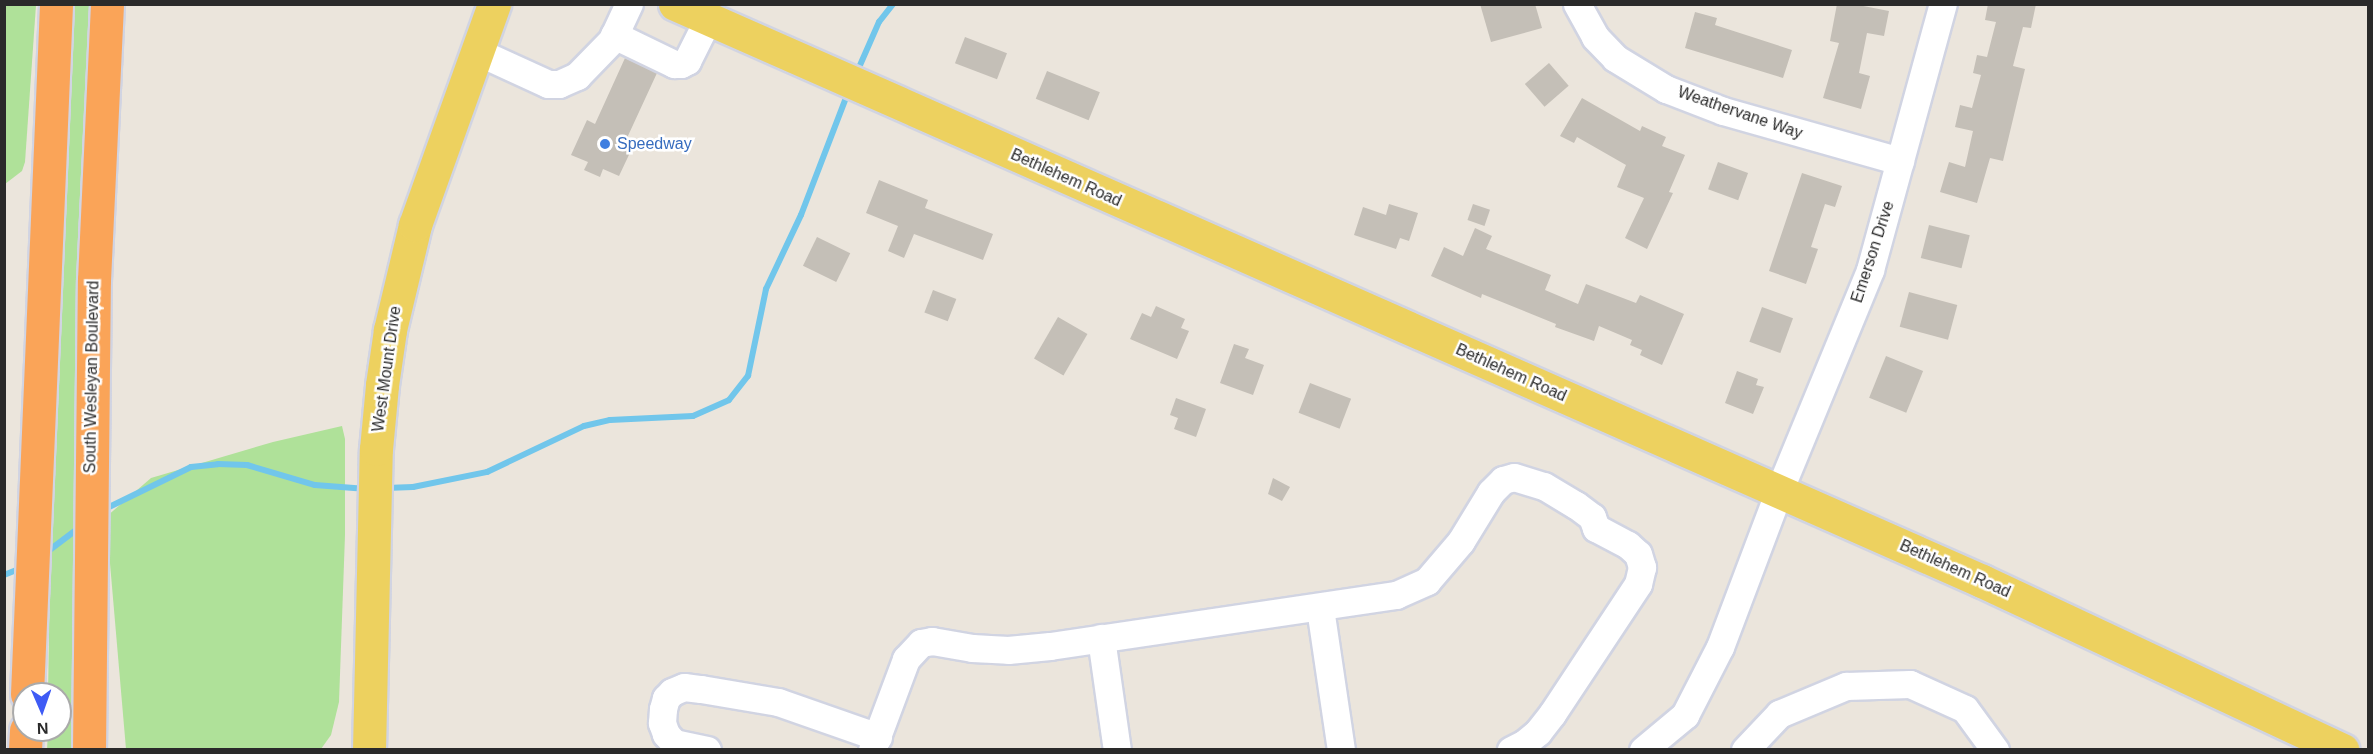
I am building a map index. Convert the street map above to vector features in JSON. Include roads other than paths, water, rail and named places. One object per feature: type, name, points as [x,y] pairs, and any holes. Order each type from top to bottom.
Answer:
[{"type":"highway","points":[[28,682],[56,4]]},
{"type":"highway","name":"South Wesleyan Boulevard","points":[[89,750],[94,292],[106,4]]},
{"type":"main road","name":"West Mount Drive","points":[[369,750],[376,449],[390,330],[415,225],[494,4]]},
{"type":"main road","name":"Bethlehem Road","points":[[675,4],[1779,490],[1982,581],[2342,750]]},
{"type":"street","points":[[476,51],[548,84],[560,84],[576,76],[614,35],[629,4]]},
{"type":"street","name":"Weathervane Way","points":[[1577,4],[1595,37],[1615,58],[1666,89],[1723,111],[1900,161]]},
{"type":"street","name":"Emerson Drive","points":[[1643,750],[1685,715],[1720,647],[1779,490],[1870,270],[1943,4]]},
{"type":"street","points":[[614,35],[674,64],[681,64],[687,61],[708,19]]},
{"type":"street","points":[[708,750],[674,742],[666,734],[662,723],[663,709],[666,698],[672,692],[684,687],[701,688],[778,702],[875,743],[906,658],[921,642],[932,641],[972,648],[1008,650],[1320,608],[1396,595],[1427,581],[1461,541],[1491,492],[1503,480],[1514,477],[1529,479],[1576,505],[1592,517],[1596,528],[1628,545],[1638,554],[1642,567],[1638,584],[1538,732],[1512,750]]},
{"type":"street","points":[[1320,608],[1341,750]]},
{"type":"street","points":[[1101,638],[1117,750]]},
{"type":"street","points":[[1745,750],[1779,714],[1846,686],[1910,684],[1965,709],[1995,750]]},
{"type":"waterway","points":[[857,72],[879,22],[893,4]]},
{"type":"waterway","points":[[386,488],[413,487],[487,472],[584,426],[610,420],[693,416],[729,400],[748,376],[766,289],[801,215],[849,90]]},
{"type":"waterway","points":[[103,510],[191,467],[218,464],[247,465],[315,485],[367,489]]},
{"type":"waterway","points":[[43,555],[80,527]]},
{"type":"waterway","points":[[4,575],[21,568]]},
{"type":"place","name":"Speedway","points":[[605,144]]}]
